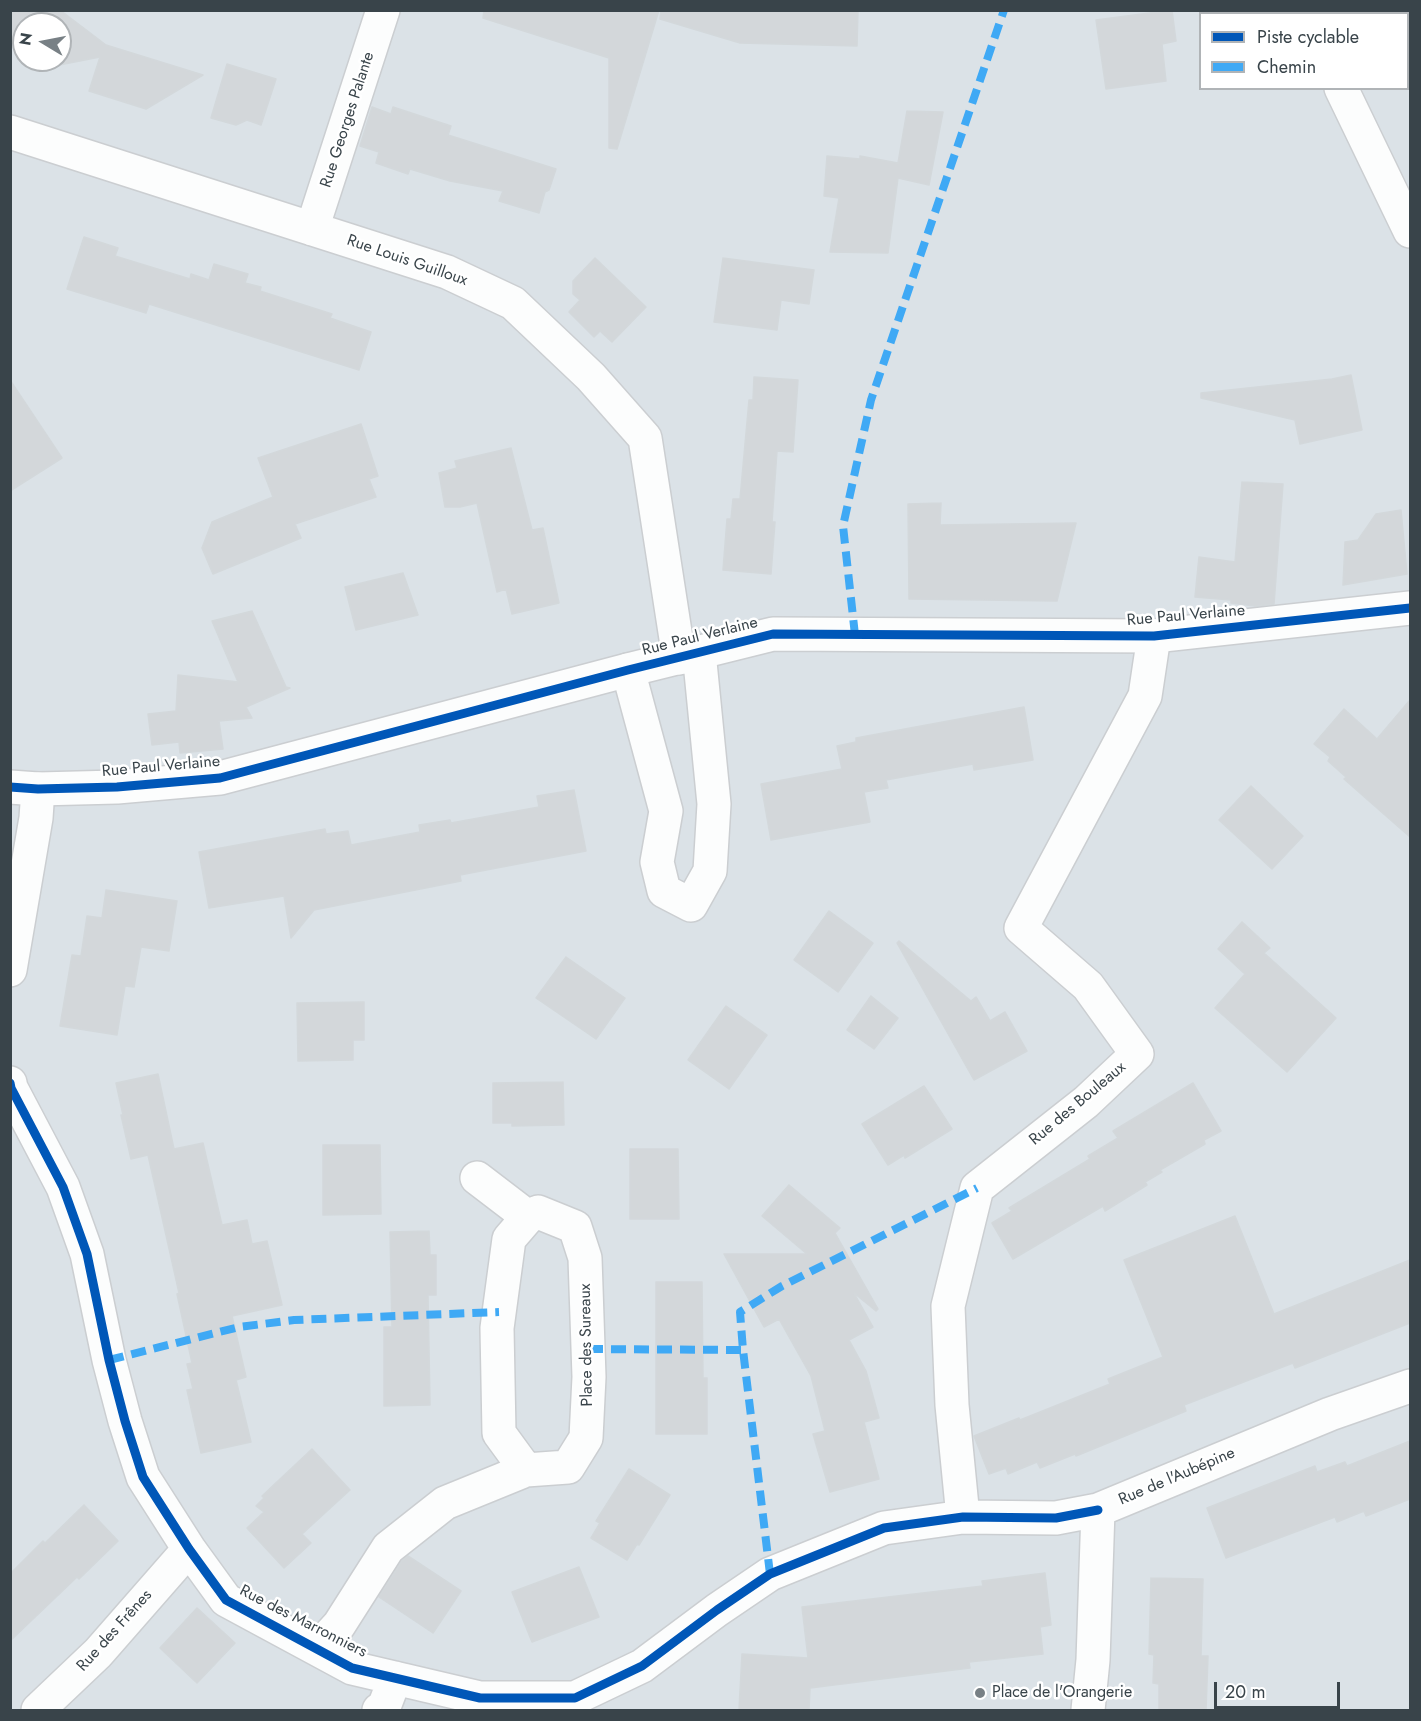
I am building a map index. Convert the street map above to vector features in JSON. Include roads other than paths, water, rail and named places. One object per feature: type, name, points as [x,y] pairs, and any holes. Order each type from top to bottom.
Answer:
[{"type":"street","name":"Rue Georges Palante","points":[[312,229],[383,10]]},
{"type":"street","points":[[1342,90],[1410,231]]},
{"type":"street","name":"Rue Louis Guilloux","points":[[10,132],[447,272],[513,303],[591,377],[645,438],[689,655],[714,804],[710,871],[691,905],[664,891],[657,862],[666,811],[628,670]]},
{"type":"street","name":"Rue Paul Verlaine","points":[[24,788],[117,787],[220,778],[773,634],[1154,636],[1410,608]]},
{"type":"street","name":"Rue des Bouleaux","points":[[963,1517],[952,1405],[948,1306],[977,1188],[1086,1102],[1137,1054],[1088,986],[1021,928],[1145,696],[1154,636]]},
{"type":"street","points":[[10,970],[36,818],[24,788]]},
{"type":"street","name":"Rue des Marronniers","points":[[10,1083],[63,1187],[87,1254],[109,1360],[143,1477],[189,1549],[226,1600],[352,1668],[480,1698],[574,1704],[642,1666],[770,1574],[884,1528],[963,1517],[1056,1518],[1098,1510]]},
{"type":"street","points":[[477,1178],[528,1217],[509,1239],[497,1328],[499,1433],[526,1470]]},
{"type":"street","name":"Place des Sureaux","points":[[317,1649],[339,1625],[388,1548],[445,1503],[526,1470],[568,1467],[586,1438],[589,1377],[585,1258],[574,1227],[538,1212],[528,1217]]},
{"type":"street","name":"Rue de l'Aubépine","points":[[1088,1710],[1093,1660],[1098,1510],[1330,1414],[1410,1386]]},
{"type":"street","name":"Rue des Frênes","points":[[38,1710],[98,1653],[189,1549]]},
{"type":"street","points":[[379,1710],[384,1707],[395,1678]]},
{"type":"place","name":"Place de l'Orangerie","points":[[980,1693]]}]
